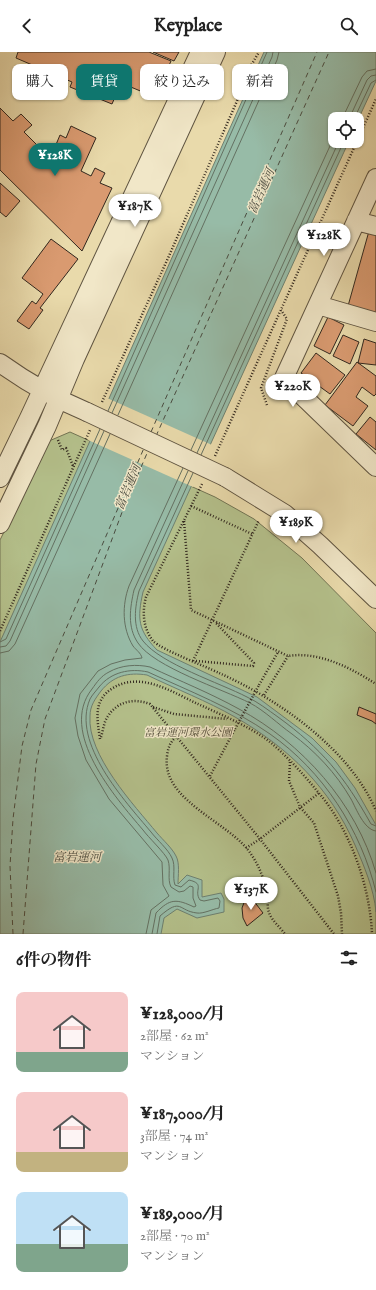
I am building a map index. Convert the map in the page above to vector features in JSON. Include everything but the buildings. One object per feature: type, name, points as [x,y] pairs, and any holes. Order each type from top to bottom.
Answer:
[{"type":"street","points":[[0,478],[200,52]]},
{"type":"street","points":[[0,524],[47,426],[75,359],[216,52]]},
{"type":"street","points":[[376,178],[284,378],[376,467]]},
{"type":"street","points":[[356,221],[376,226]]},
{"type":"street","points":[[318,305],[376,322]]},
{"type":"street","points":[[0,363],[58,400],[94,413],[225,477],[286,514],[320,544],[376,599]]},
{"type":"path","points":[[0,631],[74,466],[94,413],[185,221],[237,101],[246,74],[259,52]]},
{"type":"path","points":[[212,463],[376,99]]},
{"type":"path","points":[[267,405],[261,388],[288,319],[281,310]]},
{"type":"path","points":[[57,435],[62,450],[66,448],[74,466]]},
{"type":"path","points":[[205,478],[146,597],[143,610],[145,625],[154,641],[160,646],[233,679],[264,695],[309,727],[331,748],[358,780],[376,811]]},
{"type":"path","points":[[191,506],[252,534]]},
{"type":"path","points":[[194,661],[259,520]]},
{"type":"path","points":[[184,521],[191,610],[278,652],[288,656],[297,655],[322,658],[345,667],[376,684]]},
{"type":"path","points":[[194,661],[253,666],[254,663],[213,620]]},
{"type":"path","points":[[210,776],[278,652]]},
{"type":"path","points":[[264,695],[288,656]]},
{"type":"path","points":[[334,934],[210,776],[150,704],[142,701],[131,700],[122,703],[107,716],[100,739],[97,716],[100,700],[108,691],[120,683],[129,681],[139,681],[153,684],[230,719],[269,742],[319,793],[340,824],[353,851],[363,880],[372,934]]},
{"type":"path","points":[[153,707],[174,714],[230,719]]},
{"type":"path","points":[[176,737],[168,748],[166,761],[169,775],[177,790],[211,820],[235,836],[246,848],[261,873],[268,898],[269,913],[286,934]]},
{"type":"path","points":[[290,762],[289,781],[300,807],[314,823],[338,896],[341,913],[342,934]]},
{"type":"path","points":[[246,848],[260,839],[319,793]]},
{"type":"green space","name":"富岩運河環水公園","points":[[70,432],[215,497],[254,519],[302,558],[376,633],[376,934],[0,934],[0,540],[49,441]]},
{"type":"water","name":"富岩運河","points":[[264,52],[376,52],[376,81],[362,112],[328,112],[328,148],[346,148],[143,592],[140,617],[146,636],[157,650],[257,697],[312,738],[336,762],[355,788],[376,825],[376,912],[368,878],[345,824],[333,805],[306,771],[273,742],[235,717],[147,675],[133,674],[121,676],[111,682],[101,691],[93,703],[90,716],[91,731],[96,747],[104,763],[125,794],[174,853],[178,862],[178,884],[187,875],[202,880],[202,897],[221,893],[224,899],[224,912],[197,918],[177,909],[164,918],[161,934],[0,934],[0,642],[243,100],[288,100],[288,64],[259,64]]},
{"type":"pier","points":[[107,398],[212,445],[193,487],[88,440]]},
{"type":"ferry route","points":[[151,432],[317,52]]},
{"type":"ferry route","points":[[156,436],[329,52]]},
{"type":"ferry route","points":[[13,934],[10,866],[13,819],[22,746],[31,710],[144,448]]},
{"type":"ferry route","points":[[23,934],[36,764],[45,719],[124,507],[148,451]]}]
